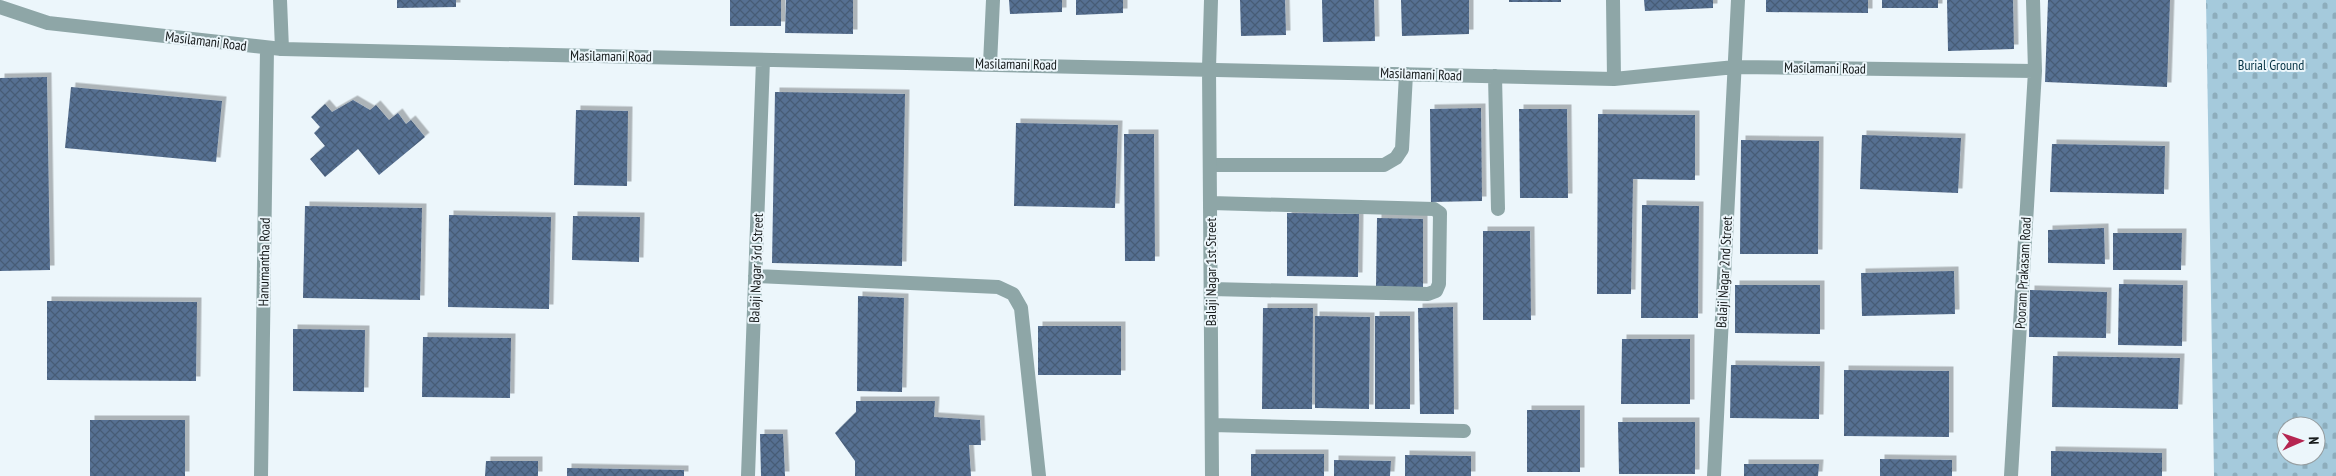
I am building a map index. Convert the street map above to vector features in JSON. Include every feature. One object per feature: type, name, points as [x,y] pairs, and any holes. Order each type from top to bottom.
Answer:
[{"type":"street","points":[[280,0],[282,49]]},
{"type":"street","points":[[990,64],[993,0]]},
{"type":"street","name":"Balaji Nagar 1st Street","points":[[1211,0],[1212,476]]},
{"type":"street","points":[[1612,0],[1614,79]]},
{"type":"street","name":"Balaji Nagar 2nd Street","points":[[1714,476],[1738,0]]},
{"type":"street","name":"Pooram Prakasam Road","points":[[2011,476],[2035,71],[2033,0]]},
{"type":"street","name":"Masilamani Road","points":[[0,7],[48,23],[282,49],[1210,68],[1614,79],[1735,67],[2035,71]]},
{"type":"street","name":"Hanumantha Road","points":[[261,476],[267,48]]},
{"type":"street","name":"Balaji Nagar 3rd Street","points":[[748,476],[763,60]]},
{"type":"street","points":[[1210,165],[1384,165],[1396,158],[1402,149],[1406,74]]},
{"type":"street","points":[[1495,76],[1498,209]]},
{"type":"street","points":[[1211,203],[1434,209],[1440,212],[1439,284],[1436,291],[1428,294],[1211,289]]},
{"type":"street","points":[[755,276],[998,287],[1013,294],[1021,308],[1039,476]]},
{"type":"street","points":[[1212,425],[1464,431]]},
{"type":"green space","name":"Burial Ground","points":[[2206,0],[2336,0],[2336,476],[2214,476]]},
{"type":"building","points":[[397,0],[456,0],[456,7],[397,8]]},
{"type":"building","points":[[730,0],[781,0],[781,26],[730,26]]},
{"type":"building","points":[[786,0],[853,0],[853,34],[785,33]]},
{"type":"building","points":[[1009,0],[1062,0],[1062,12],[1010,14]]},
{"type":"building","points":[[1076,0],[1123,0],[1123,13],[1076,15]]},
{"type":"building","points":[[1240,0],[1285,0],[1286,35],[1241,36]]},
{"type":"building","points":[[1322,0],[1374,0],[1375,41],[1323,42]]},
{"type":"building","points":[[1401,0],[1469,0],[1469,34],[1402,36]]},
{"type":"building","points":[[1509,0],[1561,0],[1561,2],[1509,2]]},
{"type":"building","points":[[1644,0],[1713,0],[1713,8],[1645,11]]},
{"type":"building","points":[[1766,0],[1868,0],[1868,13],[1766,12]]},
{"type":"building","points":[[1882,0],[1938,0],[1938,8],[1882,8]]},
{"type":"building","points":[[1947,0],[2013,0],[2014,49],[1948,51]]},
{"type":"building","points":[[2048,0],[2170,0],[2167,87],[2045,82]]},
{"type":"building","points":[[47,77],[50,270],[0,271],[0,78]]},
{"type":"building","points":[[71,87],[222,101],[216,162],[65,148]]},
{"type":"building","points":[[775,92],[905,94],[902,266],[772,263]]},
{"type":"building","points":[[353,100],[370,110],[376,105],[389,120],[398,113],[406,124],[411,120],[425,137],[379,175],[358,149],[325,177],[310,159],[325,146],[314,133],[320,127],[311,117],[325,104],[332,112]]},
{"type":"building","points":[[1481,108],[1482,201],[1431,202],[1430,109]]},
{"type":"building","points":[[1519,109],[1567,109],[1568,198],[1520,198]]},
{"type":"building","points":[[576,110],[628,111],[627,186],[574,185]]},
{"type":"building","points":[[1598,114],[1695,115],[1695,180],[1633,179],[1631,294],[1597,294]]},
{"type":"building","points":[[1016,123],[1118,125],[1115,208],[1014,206]]},
{"type":"building","points":[[1124,134],[1154,134],[1155,261],[1125,261]]},
{"type":"building","points":[[1862,135],[1961,138],[1958,193],[1860,189]]},
{"type":"building","points":[[1741,140],[1819,141],[1818,254],[1740,254]]},
{"type":"building","points":[[2052,144],[2165,146],[2164,194],[2050,192]]},
{"type":"building","points":[[1642,205],[1699,206],[1698,318],[1641,318]]},
{"type":"building","points":[[305,206],[422,208],[420,300],[303,298]]},
{"type":"building","points":[[1287,213],[1359,214],[1358,277],[1287,276]]},
{"type":"building","points":[[449,215],[551,217],[549,309],[448,307]]},
{"type":"building","points":[[573,216],[640,217],[639,262],[572,260]]},
{"type":"building","points":[[1377,218],[1423,219],[1423,288],[1376,287]]},
{"type":"building","points":[[2104,228],[2105,264],[2048,263],[2048,230]]},
{"type":"building","points":[[1483,231],[1530,231],[1531,320],[1483,320]]},
{"type":"building","points":[[2113,233],[2182,233],[2181,270],[2113,270]]},
{"type":"building","points":[[1954,271],[1955,314],[1862,316],[1861,273]]},
{"type":"building","points":[[2119,284],[2183,285],[2182,346],[2118,345]]},
{"type":"building","points":[[1735,285],[1820,285],[1820,334],[1735,333]]},
{"type":"building","points":[[2030,290],[2107,292],[2106,338],[2029,337]]},
{"type":"building","points":[[858,296],[904,298],[902,392],[857,391]]},
{"type":"building","points":[[47,301],[197,302],[196,381],[47,380]]},
{"type":"building","points":[[1453,307],[1454,414],[1420,414],[1418,308]]},
{"type":"building","points":[[1263,308],[1313,308],[1312,409],[1262,409]]},
{"type":"building","points":[[1315,316],[1370,317],[1369,409],[1315,408]]},
{"type":"building","points":[[1375,316],[1410,316],[1410,409],[1375,409]]},
{"type":"building","points":[[1038,326],[1121,326],[1121,375],[1038,375]]},
{"type":"building","points":[[293,329],[365,330],[364,392],[293,391]]},
{"type":"building","points":[[423,337],[511,338],[510,398],[422,397]]},
{"type":"building","points":[[1622,339],[1690,339],[1690,404],[1621,404]]},
{"type":"building","points":[[2053,356],[2180,358],[2178,409],[2052,407]]},
{"type":"building","points":[[1731,365],[1820,366],[1819,419],[1730,418]]},
{"type":"building","points":[[1844,370],[1949,371],[1949,437],[1844,436]]},
{"type":"building","points":[[856,401],[935,401],[934,417],[980,420],[981,445],[969,445],[971,476],[855,476],[855,461],[835,433],[856,412]]},
{"type":"building","points":[[1527,410],[1580,410],[1580,472],[1527,472]]},
{"type":"building","points":[[90,420],[185,420],[185,476],[90,476]]},
{"type":"building","points":[[1618,422],[1695,422],[1695,474],[1619,474]]},
{"type":"building","points":[[760,434],[783,434],[785,476],[761,476]]},
{"type":"building","points":[[2051,451],[2162,453],[2162,476],[2051,476]]},
{"type":"building","points":[[1251,454],[1324,454],[1324,476],[1251,476]]},
{"type":"building","points":[[1405,455],[1471,456],[1471,476],[1405,476]]},
{"type":"building","points":[[1880,459],[1952,460],[1952,476],[1880,476]]},
{"type":"building","points":[[1334,460],[1391,461],[1390,476],[1334,476]]},
{"type":"building","points":[[486,461],[538,461],[538,476],[485,476]]},
{"type":"building","points":[[1744,464],[1819,464],[1818,476],[1744,476]]},
{"type":"building","points":[[567,468],[684,470],[684,476],[567,476]]}]
